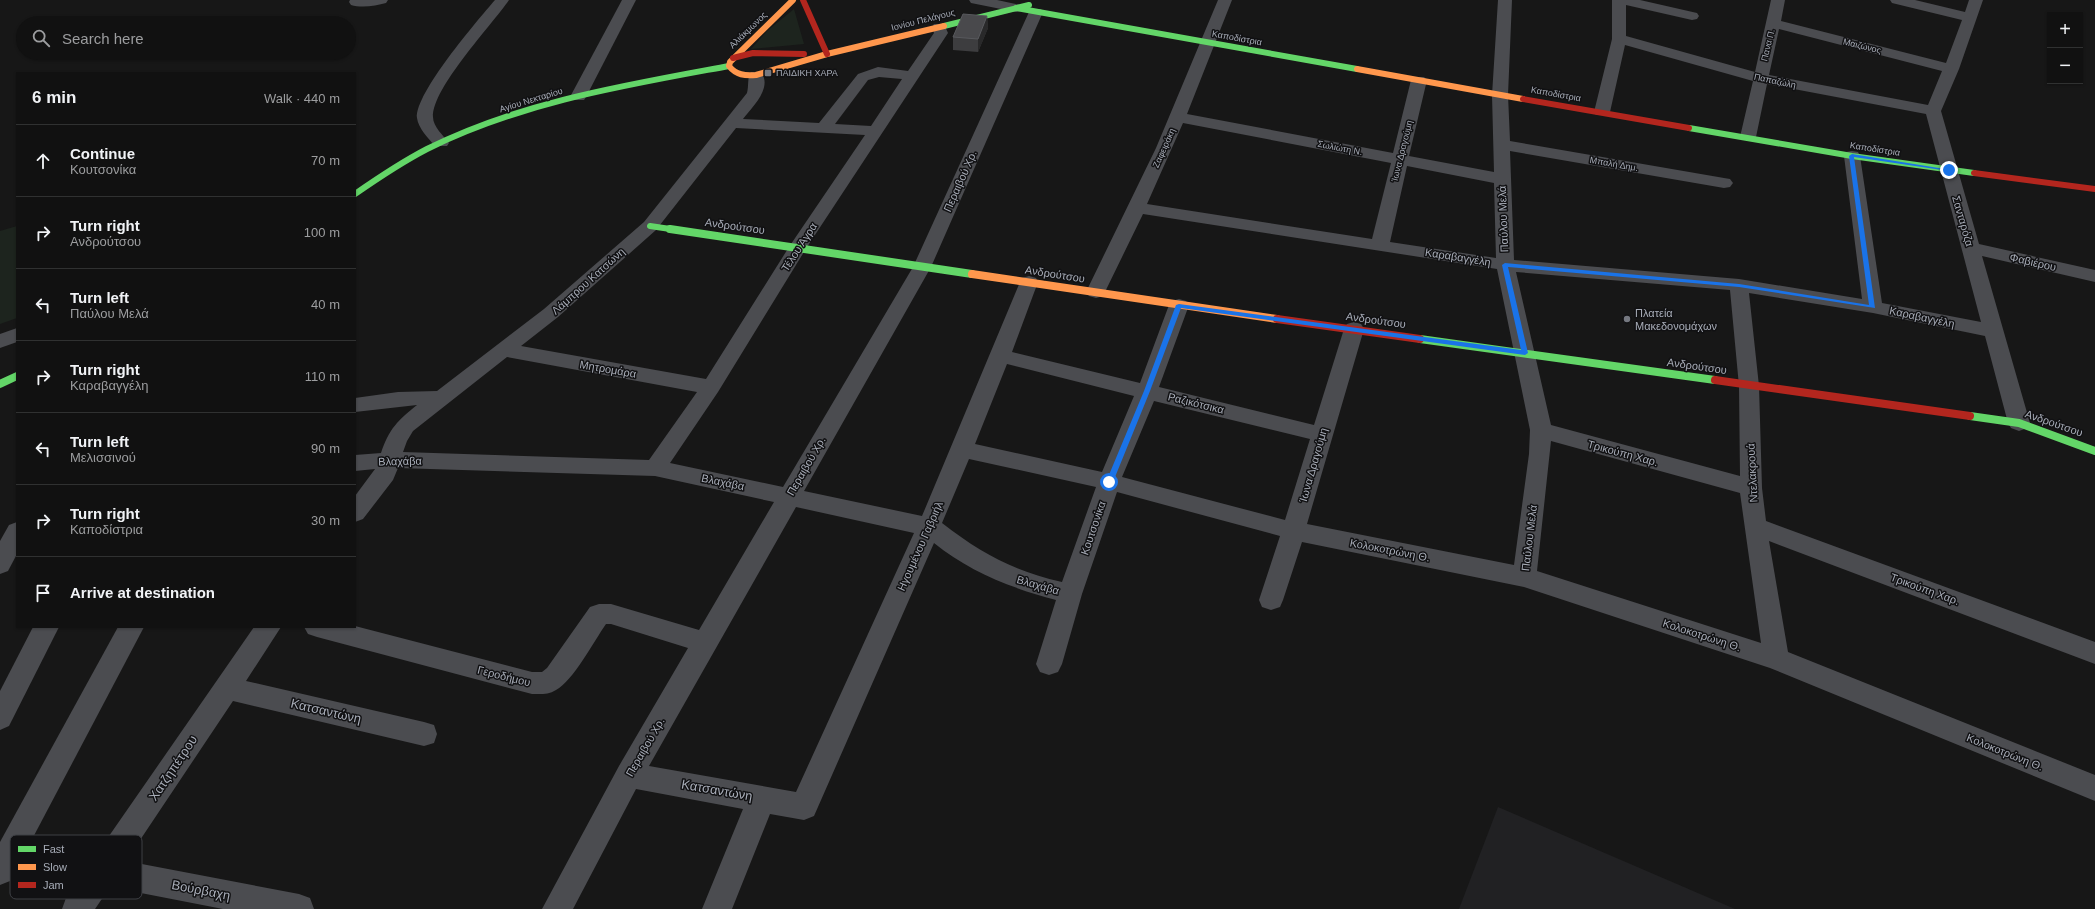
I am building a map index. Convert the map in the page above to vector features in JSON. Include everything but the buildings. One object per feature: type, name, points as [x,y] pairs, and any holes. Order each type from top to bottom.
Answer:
[{"type":"street","points":[[356,2],[381,0]]},
{"type":"street","points":[[441,143],[429,126],[425,117],[430,98],[458,57],[502,0]]},
{"type":"street","points":[[578,97],[629,0]]},
{"type":"street","name":"Αλιάκμωνος","points":[[731,62],[793,0]]},
{"type":"street","points":[[731,62],[730,70],[737,74],[756,75],[827,54],[803,0]]},
{"type":"street","points":[[976,0],[1031,7]]},
{"type":"street","name":"Ζαφειράκη","points":[[1096,292],[1138,208],[1209,43],[1225,0]]},
{"type":"street","name":"Παύλου Μελά","points":[[1505,0],[1500,95],[1503,145],[1502,179],[1505,265],[1541,430],[1540,454],[1524,577]]},
{"type":"street","points":[[1602,112],[1619,39],[1619,0]]},
{"type":"street","points":[[1622,0],[1692,16]]},
{"type":"street","name":"Πανα Π.","points":[[1748,137],[1759,78],[1778,0]]},
{"type":"street","points":[[1897,0],[1969,17]]},
{"type":"street","points":[[1933,111],[1951,69],[1976,0]]},
{"type":"street","name":"Ιονίου Πελάγους","points":[[827,54],[1031,7]]},
{"type":"street","name":"Καποδίστρια","points":[[1031,7],[1209,43],[1852,156],[2095,189]]},
{"type":"street","name":"Περαιβού Χρ.","points":[[557,909],[629,775],[922,267],[1031,7]]},
{"type":"street","name":"Μαιζώνος","points":[[1773,23],[1951,69]]},
{"type":"street","name":"Τέλου Άγρα","points":[[655,468],[711,387],[798,247],[941,33],[939,27]]},
{"type":"street","name":"Παπαζώλη","points":[[1619,39],[1759,78],[1933,111]]},
{"type":"street","name":"Αγίου Νεκταρίου","points":[[356,193],[384,174],[441,143],[532,109],[731,62],[753,53],[827,54]]},
{"type":"street","points":[[824,127],[863,77],[878,72],[913,76]]},
{"type":"street","name":"Λάμπρου Κατσώνη","points":[[391,460],[396,440],[405,426],[552,313],[650,226],[754,94],[757,86],[756,75]]},
{"type":"street","name":"Ίωνα Δραγούμη","points":[[1380,245],[1419,80]]},
{"type":"street","name":"Σανταρόζα","points":[[1933,111],[2019,423]]},
{"type":"street","name":"Σωλιώτη Ν.","points":[[1177,117],[1502,179]]},
{"type":"street","points":[[730,124],[824,127],[876,131]]},
{"type":"street","name":"Μπαλή Δημ.","points":[[1503,145],[1724,183]]},
{"type":"street","points":[[1852,156],[1873,307]]},
{"type":"street","name":"Καραβαγγέλη","points":[[1138,208],[1505,265],[1739,285],[1873,307],[1993,332]]},
{"type":"street","name":"Ανδρούτσου","points":[[650,226],[1179,305],[2019,423],[2095,451]]},
{"type":"street","name":"Φαβιέρου","points":[[1971,248],[2095,276]]},
{"type":"street","name":"Ηγουμένου Γαβριήλ","points":[[804,807],[930,526],[1029,282]]},
{"type":"street","name":"Ντελακρουά","points":[[1739,285],[1748,386],[1755,526],[1776,659]]},
{"type":"street","name":"Κουτσονίκα","points":[[1049,664],[1070,594],[1109,482],[1147,391],[1179,305]]},
{"type":"street","name":"Ίωνα Δραγούμη","points":[[1271,600],[1294,531],[1321,434],[1354,329]]},
{"type":"street","points":[[0,341],[16,335]]},
{"type":"street","name":"Μητρομάρα","points":[[505,350],[711,387]]},
{"type":"street","name":"Ραζικότσικα","points":[[1000,356],[1321,434]]},
{"type":"street","points":[[0,384],[16,376]]},
{"type":"street","points":[[356,405],[393,399],[442,398]]},
{"type":"street","name":"Τρικούπη Χαρ.","points":[[1541,430],[1752,488]]},
{"type":"street","name":"Κολοκοτρώνη Θ.","points":[[962,449],[1109,482],[1294,531],[1524,577],[1776,659],[2095,788]]},
{"type":"street","points":[[356,512],[377,487],[391,460]]},
{"type":"street","name":"Βλαχάβα","points":[[356,463],[391,460],[655,468],[930,526],[964,553],[1000,573],[1031,585],[1070,594]]},
{"type":"street","name":"Τρικούπη Χαρ.","points":[[1755,526],[2095,652]]},
{"type":"street","points":[[0,564],[16,533]]},
{"type":"street","name":"Γεροδήμου","points":[[321,628],[532,683],[546,683],[556,676],[591,623],[599,614],[611,614],[705,643]]},
{"type":"street","points":[[0,718],[45,628]]},
{"type":"street","points":[[18,835],[130,628]]},
{"type":"street","name":"Χατζηπέτρου","points":[[127,835],[267,628]]},
{"type":"street","name":"Κατσαντώνη","points":[[227,688],[424,734]]},
{"type":"street","name":"Κατσαντώνη","points":[[629,775],[762,798],[804,807]]},
{"type":"street","points":[[717,909],[762,798]]},
{"type":"street","points":[[2,864],[10,849]]},
{"type":"street","name":"Βούρβαχη","points":[[142,879],[299,909]]},
{"type":"street","name":"Χατζηπέτρου","points":[[77,909],[84,899]]},
{"type":"shaded area","points":[[794,9],[804,44],[751,49],[767,31]]},
{"type":"shaded area","points":[[16,226],[16,318],[0,324],[0,231]]},
{"type":"shaded area","points":[[1498,807],[1735,909],[1459,909]]},
{"type":"traffic: fast","points":[[944,26],[1029,5]]},
{"type":"traffic: fast","points":[[1016,8],[1357,69]]},
{"type":"traffic: fast","points":[[356,193],[395,167],[427,149],[472,129],[508,116],[580,95],[729,66]]},
{"type":"traffic: fast","points":[[1689,128],[1852,156],[1974,173]]},
{"type":"traffic: fast","points":[[650,226],[972,274]]},
{"type":"traffic: fast","points":[[1420,339],[1715,380]]},
{"type":"traffic: fast","points":[[0,384],[16,376]]},
{"type":"traffic: fast","points":[[1970,416],[2019,423],[2095,451]]},
{"type":"traffic: slow","points":[[793,0],[730,62],[729,66],[735,72],[744,75],[756,75],[827,54],[944,26]]},
{"type":"traffic: slow","points":[[1357,69],[1523,99]]},
{"type":"traffic: slow","points":[[972,274],[1277,319]]},
{"type":"traffic: jam","points":[[803,0],[827,54]]},
{"type":"traffic: jam","points":[[733,58],[753,53],[804,54]]},
{"type":"traffic: jam","points":[[1523,99],[1689,128]]},
{"type":"traffic: jam","points":[[1974,173],[2095,189]]},
{"type":"traffic: jam","points":[[1277,319],[1420,339]]},
{"type":"traffic: jam","points":[[1715,380],[1970,416]]},
{"type":"place","name":"ΠΑΙΔΙΚΗ ΧΑΡΑ","points":[[768,73]]},
{"type":"place","name":"Πλατεία Μακεδονομάχων","points":[[1627,319]]},
{"type":"route","points":[[1109,482],[1147,391],[1179,305],[1525,353],[1505,265],[1739,285],[1873,307],[1852,156],[1949,170]]}]
